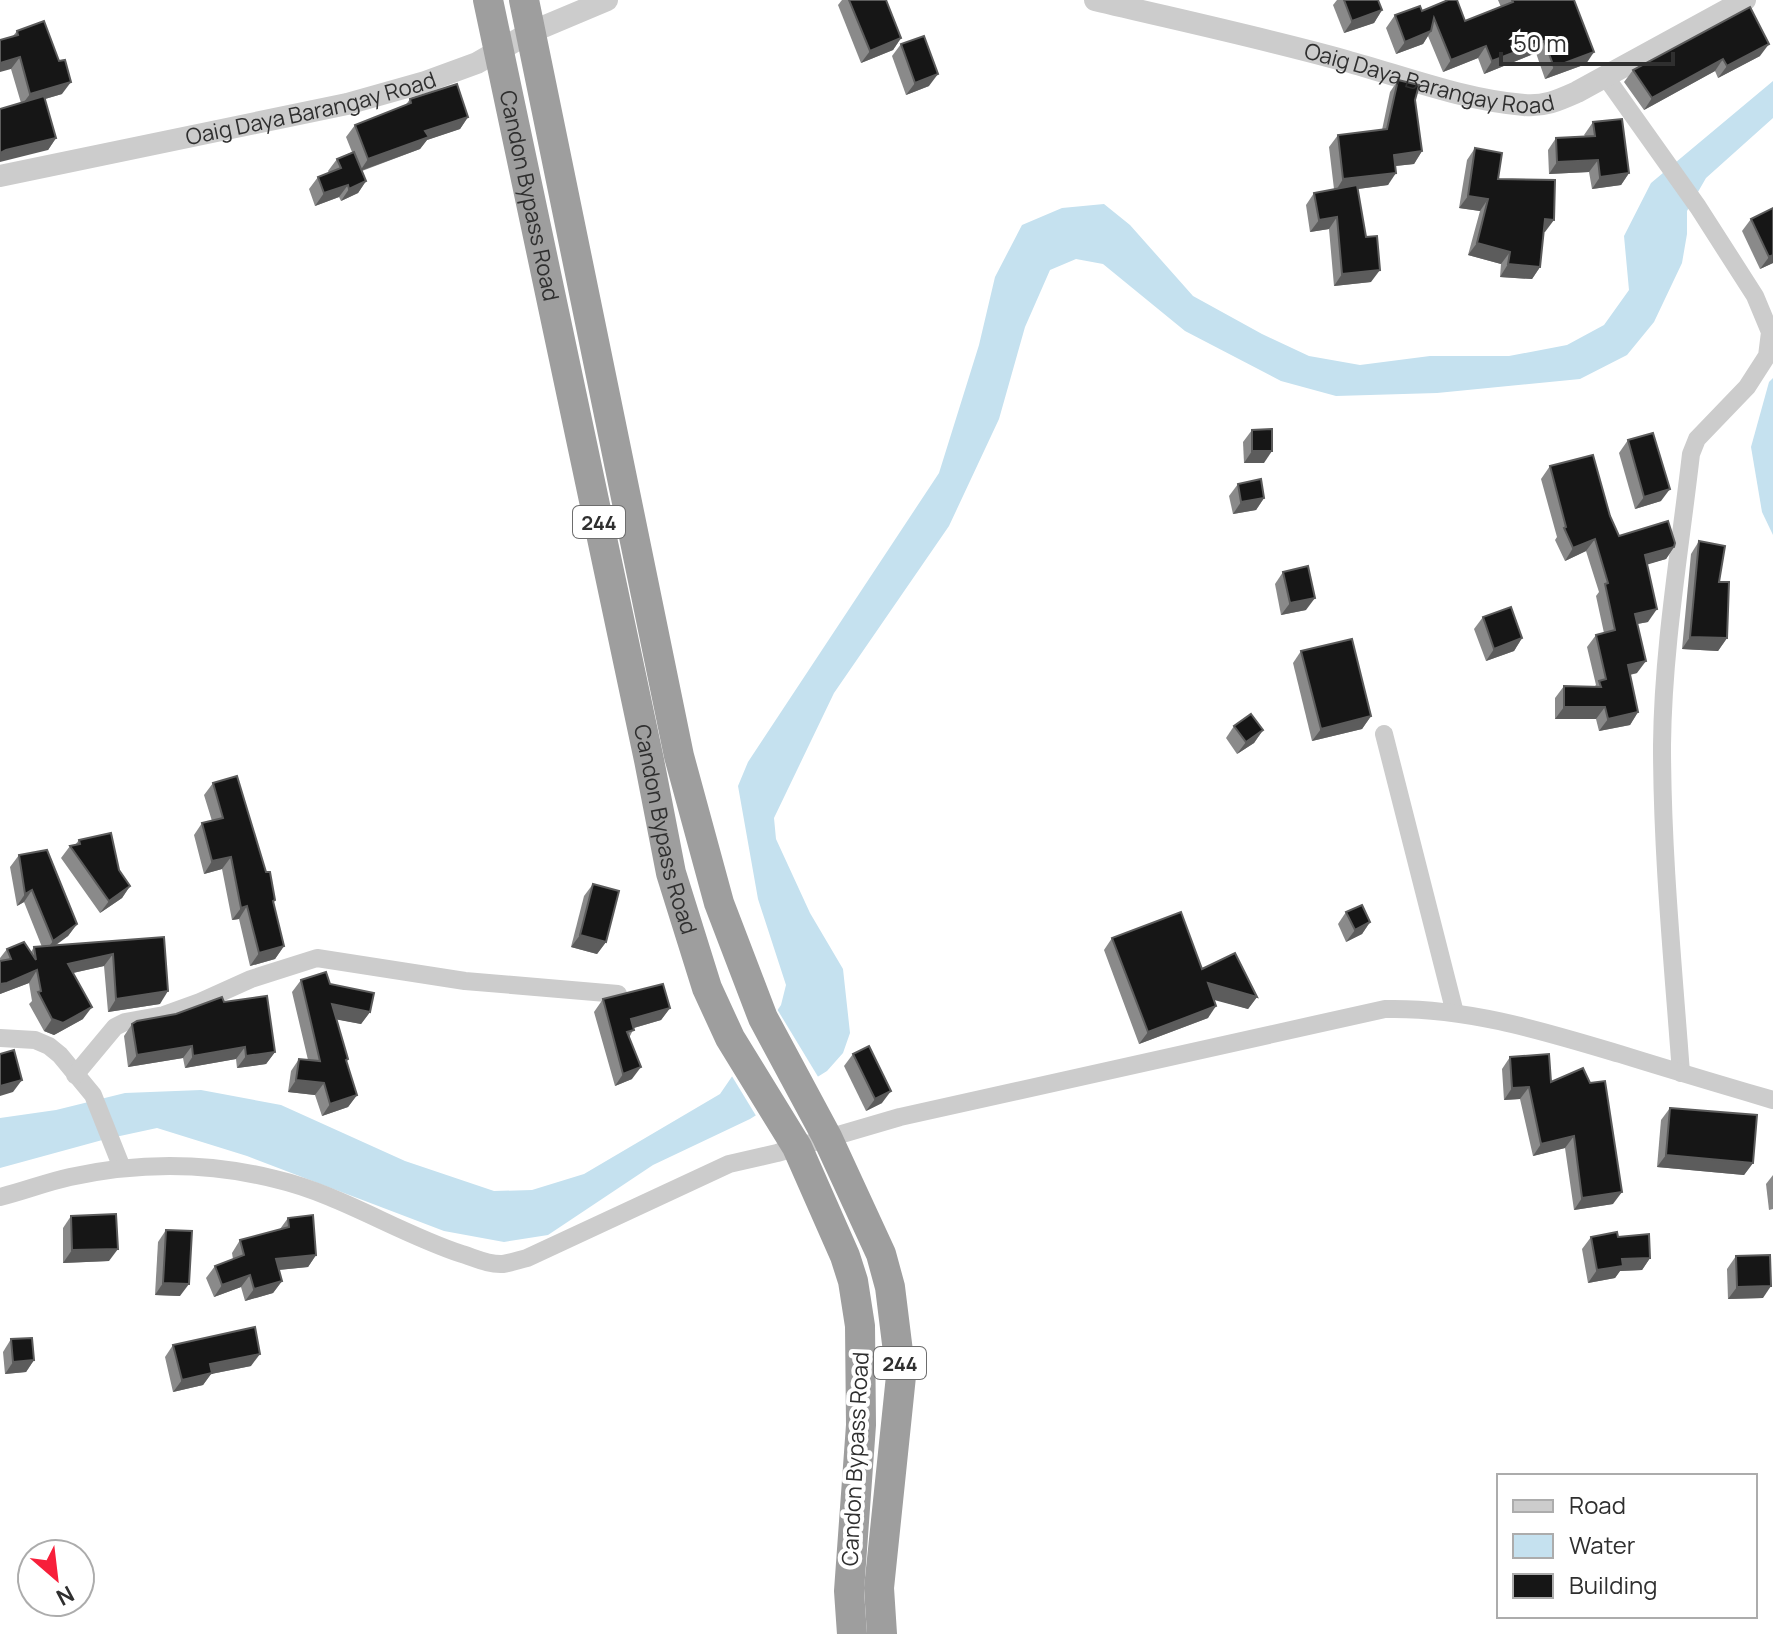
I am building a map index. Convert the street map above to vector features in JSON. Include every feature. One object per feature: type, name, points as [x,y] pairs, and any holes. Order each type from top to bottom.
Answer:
[{"type":"highway","name":"Candon Bypass Road","points":[[488,0],[671,873],[700,968],[730,1038],[790,1136],[845,1256],[853,1281],[860,1326],[861,1425],[849,1591],[852,1634]]},
{"type":"highway","name":"Candon Bypass Road","points":[[524,0],[679,756],[719,903],[763,1018],[813,1107],[881,1254],[895,1315],[901,1376],[879,1588],[882,1634]]},
{"type":"street","name":"Oaig Daya Barangay Road","points":[[0,176],[347,104],[455,73],[531,32],[607,0]]},
{"type":"street","name":"Oaig Daya Barangay Road","points":[[1095,0],[1275,42],[1460,93],[1524,105],[1554,103],[1745,0]]},
{"type":"street","points":[[1605,76],[1698,207],[1755,296],[1770,332],[1767,356],[1747,387],[1697,439],[1691,454],[1668,652],[1662,745],[1681,1073]]},
{"type":"street","points":[[1384,734],[1455,1013]]},
{"type":"street","points":[[75,1075],[115,1027],[125,1022],[164,1015],[251,979],[317,958],[465,981],[618,994]]},
{"type":"street","points":[[0,1197],[69,1177],[122,1168],[213,1166],[277,1179],[433,1244],[502,1264],[527,1258],[790,1136],[827,1137],[900,1117],[1359,1014],[1407,1009],[1455,1013],[1538,1029],[1773,1100]]},
{"type":"street","points":[[0,1038],[35,1040],[60,1055],[93,1095],[122,1168]]},
{"type":"water","points":[[1773,81],[1773,118],[1706,178],[1687,211],[1682,263],[1654,322],[1627,355],[1580,379],[1437,393],[1336,396],[1281,381],[1185,331],[1103,264],[1076,259],[1050,270],[1025,327],[999,419],[949,526],[834,693],[774,818],[776,839],[810,913],[843,969],[850,1033],[843,1053],[827,1071],[750,1119],[653,1165],[548,1235],[504,1242],[444,1231],[247,1156],[157,1128],[0,1168],[0,1118],[56,1110],[125,1093],[201,1090],[281,1105],[405,1161],[494,1191],[532,1190],[584,1174],[720,1094],[781,1005],[786,985],[758,899],[738,786],[748,762],[939,473],[979,345],[995,277],[1022,225],[1062,208],[1104,204],[1130,225],[1193,296],[1309,356],[1360,365],[1430,356],[1509,356],[1567,345],[1604,325],[1629,290],[1624,236],[1651,183]]},
{"type":"water","points":[[1773,378],[1773,535],[1762,512],[1751,447],[1769,382]]},
{"type":"pier","points":[[777,1009],[820,1080],[758,1119],[730,1073],[771,1013]]},
{"type":"building","points":[[849,0],[886,0],[901,38],[870,51]]},
{"type":"building","points":[[1344,0],[1378,0],[1382,10],[1352,21]]},
{"type":"building","points":[[1448,0],[1457,0],[1465,21],[1512,0],[1574,0],[1594,52],[1554,67],[1544,41],[1492,61],[1486,46],[1451,60],[1434,18],[1431,31],[1405,42],[1395,15],[1420,6],[1422,11]]},
{"type":"building","points":[[1750,7],[1769,44],[1727,66],[1723,59],[1652,98],[1633,70]]},
{"type":"building","points":[[44,21],[59,61],[65,60],[71,82],[30,94],[20,57],[0,63],[0,40],[18,35],[17,31]]},
{"type":"building","points":[[924,36],[938,74],[915,83],[901,44]]},
{"type":"building","points":[[1398,80],[1419,85],[1415,100],[1422,151],[1394,155],[1396,173],[1343,179],[1338,135],[1387,129]]},
{"type":"building","points":[[457,84],[468,117],[425,131],[429,137],[368,159],[355,125],[411,103],[410,99]]},
{"type":"building","points":[[44,96],[56,138],[0,153],[0,109]]},
{"type":"building","points":[[1622,119],[1629,173],[1600,177],[1598,160],[1557,162],[1556,138],[1595,136],[1593,122]]},
{"type":"building","points":[[1475,148],[1502,153],[1498,179],[1555,180],[1554,220],[1545,219],[1540,267],[1508,264],[1510,252],[1477,243],[1488,199],[1468,196]]},
{"type":"building","points":[[354,152],[366,181],[349,189],[348,185],[324,193],[318,177],[341,168],[337,159]]},
{"type":"building","points":[[1357,185],[1366,237],[1377,236],[1380,270],[1342,274],[1337,217],[1319,220],[1314,193]]},
{"type":"building","points":[[1773,208],[1773,255],[1769,257],[1751,219]]},
{"type":"building","points":[[1272,429],[1272,451],[1252,451],[1252,430]]},
{"type":"building","points":[[1653,433],[1670,489],[1644,497],[1628,440]]},
{"type":"building","points":[[1593,455],[1610,516],[1619,536],[1668,521],[1675,543],[1674,547],[1645,555],[1657,609],[1635,614],[1646,661],[1628,665],[1638,712],[1608,719],[1605,707],[1564,707],[1564,686],[1601,687],[1599,681],[1606,679],[1596,635],[1615,630],[1605,584],[1608,583],[1595,539],[1573,548],[1564,528],[1550,466]]},
{"type":"building","points":[[1261,479],[1264,498],[1241,502],[1238,484]]},
{"type":"building","points":[[1699,541],[1725,546],[1719,582],[1729,582],[1727,638],[1690,637]]},
{"type":"building","points":[[1308,566],[1315,598],[1290,603],[1283,572]]},
{"type":"building","points":[[1511,607],[1522,638],[1494,649],[1483,617]]},
{"type":"building","points":[[1352,639],[1371,716],[1321,729],[1301,651]]},
{"type":"building","points":[[1251,714],[1263,730],[1246,742],[1234,726]]},
{"type":"building","points":[[237,776],[266,872],[270,872],[273,901],[284,946],[259,953],[247,906],[241,908],[231,857],[212,861],[202,823],[223,818],[213,783]]},
{"type":"building","points":[[111,833],[119,870],[130,886],[109,901],[70,846],[80,844],[79,840]]},
{"type":"building","points":[[47,850],[77,924],[53,941],[32,890],[25,894],[19,855]]},
{"type":"building","points":[[593,884],[619,891],[606,942],[580,935]]},
{"type":"building","points":[[1362,905],[1370,922],[1355,930],[1346,912]]},
{"type":"building","points":[[1181,912],[1202,969],[1235,953],[1257,997],[1208,983],[1216,1006],[1148,1032],[1112,938]]},
{"type":"building","points":[[164,937],[168,991],[116,999],[113,954],[68,964],[92,1007],[63,1023],[52,1019],[38,992],[41,991],[37,970],[0,984],[0,961],[11,959],[7,949],[24,942],[36,960],[34,947]]},
{"type":"building","points":[[326,972],[330,984],[374,993],[370,1012],[332,1004],[357,1095],[330,1104],[324,1083],[296,1080],[299,1059],[320,1061],[301,980]]},
{"type":"building","points":[[663,984],[670,1008],[631,1019],[634,1030],[627,1032],[641,1067],[623,1074],[603,999]]},
{"type":"building","points":[[267,996],[275,1052],[246,1056],[245,1047],[193,1056],[192,1046],[137,1055],[132,1024],[137,1021],[176,1014],[222,997],[224,1002]]},
{"type":"building","points":[[869,1046],[891,1091],[875,1099],[853,1054]]},
{"type":"building","points":[[14,1050],[22,1080],[0,1086],[0,1054]]},
{"type":"building","points":[[1549,1054],[1551,1082],[1583,1068],[1590,1083],[1605,1081],[1622,1192],[1582,1198],[1574,1136],[1541,1144],[1529,1087],[1512,1088],[1510,1057]]},
{"type":"building","points":[[1670,1108],[1757,1115],[1753,1163],[1666,1155]]},
{"type":"building","points":[[116,1214],[118,1249],[72,1250],[71,1216]]},
{"type":"building","points":[[313,1215],[316,1255],[276,1259],[282,1281],[254,1289],[250,1275],[222,1285],[215,1266],[244,1255],[240,1240],[289,1227],[288,1218]]},
{"type":"building","points":[[166,1230],[192,1231],[189,1284],[163,1283]]},
{"type":"building","points":[[1617,1232],[1618,1237],[1649,1234],[1650,1258],[1622,1259],[1623,1266],[1597,1270],[1591,1237]]},
{"type":"building","points":[[1770,1255],[1771,1286],[1737,1287],[1736,1256]]},
{"type":"building","points":[[255,1327],[260,1354],[210,1364],[212,1373],[182,1380],[173,1345]]},
{"type":"building","points":[[32,1338],[34,1360],[13,1362],[11,1339]]}]
